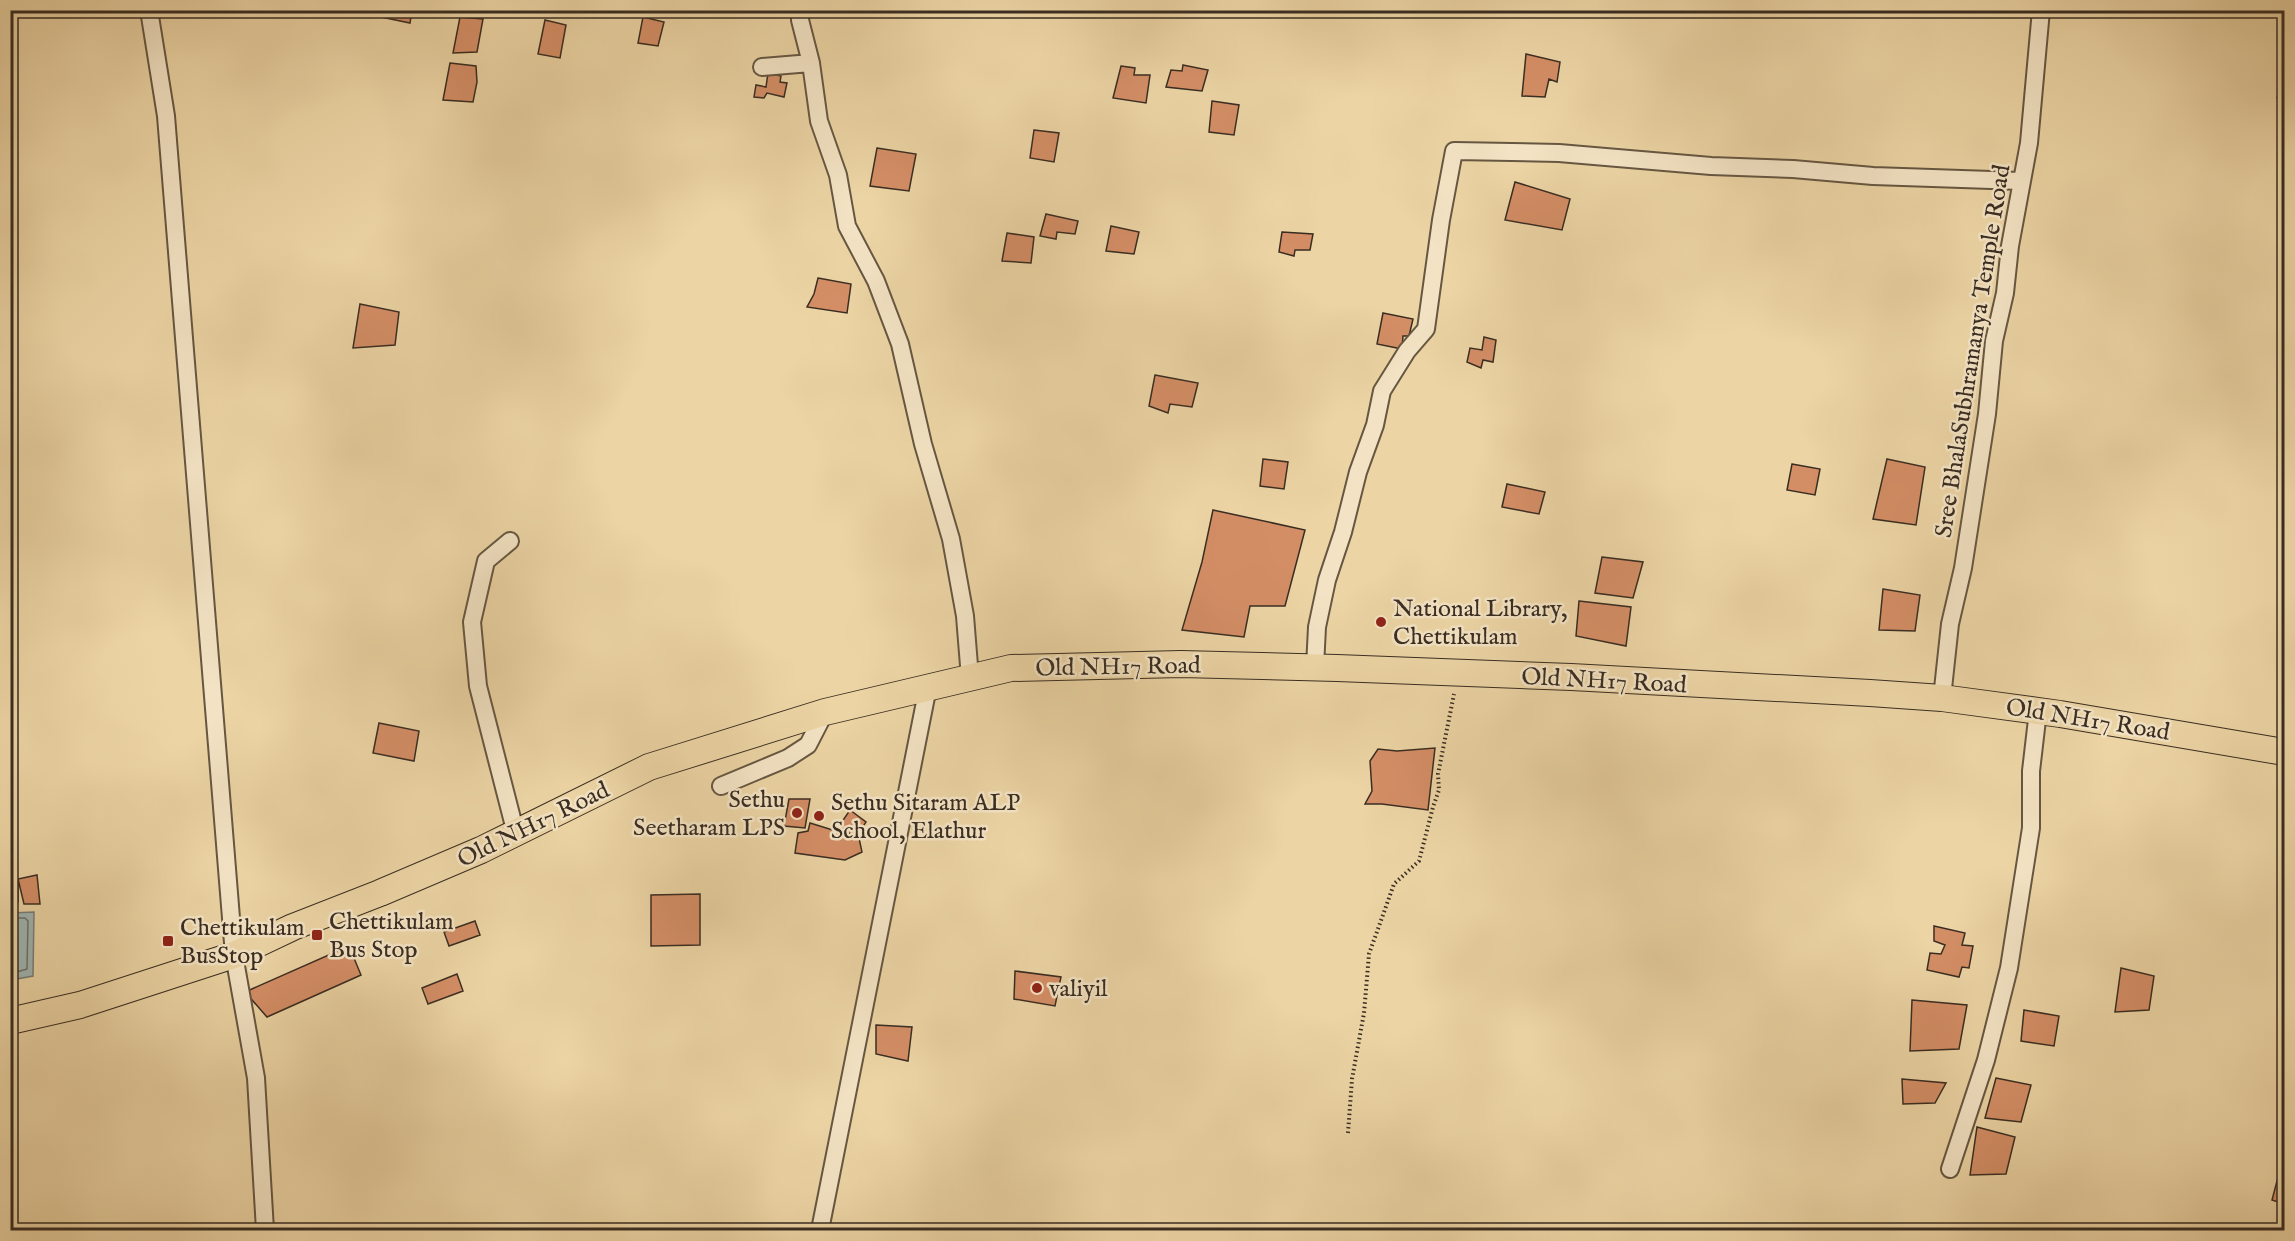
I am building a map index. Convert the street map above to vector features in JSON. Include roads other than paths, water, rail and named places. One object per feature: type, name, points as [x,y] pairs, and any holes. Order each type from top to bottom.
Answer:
[{"type":"main road","name":"Old NH17 Road","points":[[10,1021],[81,1005],[234,955],[293,927],[380,893],[516,834],[649,767],[825,712],[1011,669],[1181,664],[1316,667],[1570,677],[1942,698],[2038,711],[2284,752]]},
{"type":"street","points":[[150,10],[166,116],[234,955],[256,1078],[265,1230]]},
{"type":"street","points":[[801,10],[800,20],[811,63],[819,121],[838,175],[847,226],[876,281],[900,344],[923,444],[951,538],[965,616],[970,678]]},
{"type":"street","name":"Sree BhalaSubhramanya Temple Road","points":[[1942,698],[1950,624],[1970,526],[1987,414],[1994,341],[2005,293],[2020,182],[2029,143],[2041,10]]},
{"type":"street","points":[[762,67],[811,63]]},
{"type":"street","points":[[1316,667],[1317,627],[1327,580],[1343,532],[1358,472],[1375,425],[1382,391],[1407,351],[1426,329],[1441,220],[1454,151],[1559,153],[1711,166],[2020,182]]},
{"type":"street","points":[[510,541],[486,561],[472,622],[478,686],[516,834]]},
{"type":"street","points":[[820,1230],[928,687]]},
{"type":"street","points":[[1950,1169],[1986,1060],[2009,968],[2031,828],[2031,771],[2038,711]]},
{"type":"street","points":[[721,786],[788,758],[808,745],[825,712]]},
{"type":"water","points":[[34,912],[33,976],[11,980],[11,913]]},
{"type":"place","name":"National Library, Chettikulam","points":[[1381,622]]},
{"type":"place","name":"Sethu Seetharam LPS","points":[[797,813]]},
{"type":"place","name":"Sethu Sitaram ALP School, Elathur","points":[[819,816]]},
{"type":"place","name":"Chettikulam Bus Stop","points":[[317,935]]},
{"type":"place","name":"Chettikulam BusStop","points":[[168,941]]},
{"type":"place","name":"valiyil","points":[[1037,988]]}]
